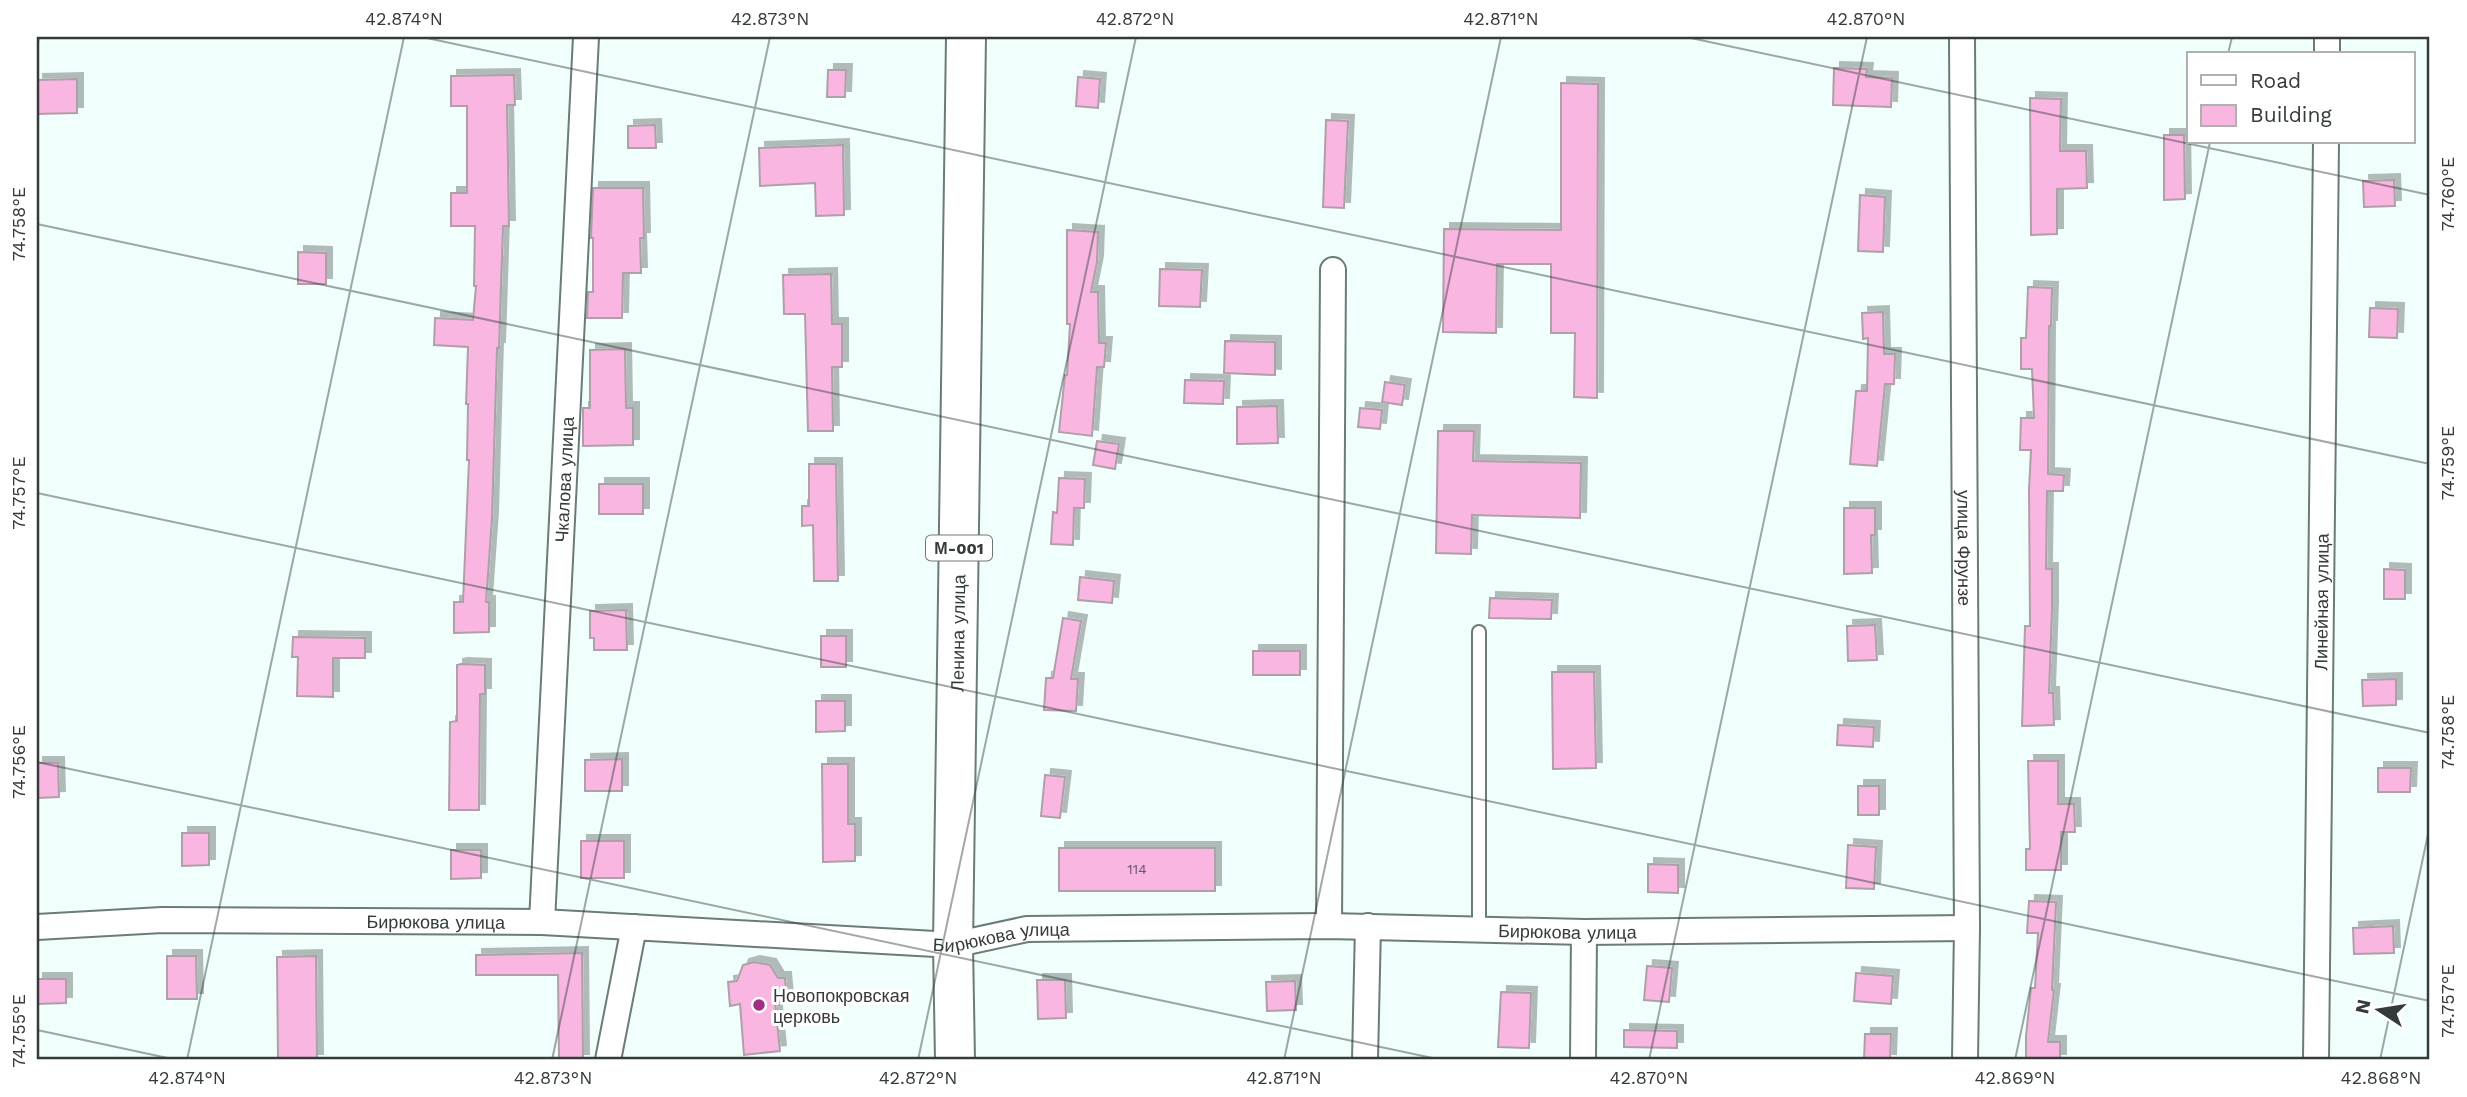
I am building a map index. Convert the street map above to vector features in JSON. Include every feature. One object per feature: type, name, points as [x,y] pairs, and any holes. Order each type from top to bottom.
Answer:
[{"type":"main road","name":"Ленина улица","points":[[955,1060],[953,945],[966,37]]},
{"type":"street","name":"Чкалова улица","points":[[542,922],[586,37]]},
{"type":"street","name":"улица Фрунзе","points":[[1962,37],[1967,928],[1965,1060]]},
{"type":"street","name":"Линейная улица","points":[[2316,1060],[2326,144]]},
{"type":"street","points":[[1329,926],[1333,270]]},
{"type":"street","name":"Бирюкова улица","points":[[37,927],[162,920],[542,922],[953,945],[1027,929],[1368,926],[1584,932],[1967,928]]},
{"type":"street","points":[[1365,1060],[1368,926]]},
{"type":"street","points":[[608,1060],[634,927]]},
{"type":"street","points":[[1583,1060],[1584,932]]},
{"type":"lane","points":[[1479,632],[1479,929]]},
{"type":"building","points":[[1834,68],[1867,69],[1866,77],[1892,78],[1891,107],[1833,105]]},
{"type":"building","points":[[828,70],[846,70],[845,97],[827,97]]},
{"type":"building","points":[[514,75],[515,105],[507,105],[509,226],[503,226],[492,518],[486,602],[489,602],[489,632],[454,633],[454,602],[463,602],[469,460],[466,404],[468,347],[434,345],[435,318],[473,320],[476,286],[475,226],[451,226],[451,193],[467,193],[467,106],[451,106],[451,76]]},
{"type":"building","points":[[1078,77],[1100,79],[1098,108],[1076,106]]},
{"type":"building","points":[[77,79],[77,113],[37,114],[37,80]]},
{"type":"building","points":[[1561,83],[1598,84],[1597,398],[1574,397],[1575,333],[1551,333],[1551,264],[1497,264],[1496,333],[1443,332],[1444,229],[1561,230]]},
{"type":"building","points":[[2030,98],[2061,99],[2060,151],[2086,151],[2087,188],[2057,189],[2057,234],[2031,235]]},
{"type":"building","points":[[1326,120],[1348,121],[1344,208],[1323,207]]},
{"type":"building","points":[[655,125],[656,148],[628,148],[628,126]]},
{"type":"building","points":[[2164,135],[2184,135],[2185,199],[2164,200]]},
{"type":"building","points":[[843,145],[844,215],[816,216],[815,183],[760,186],[759,148]]},
{"type":"building","points":[[2394,180],[2395,206],[2364,207],[2363,181]]},
{"type":"building","points":[[593,188],[643,188],[644,238],[640,238],[641,273],[623,273],[622,318],[587,318],[588,292],[593,292]]},
{"type":"building","points":[[1860,195],[1885,197],[1883,252],[1858,251]]},
{"type":"building","points":[[1067,230],[1098,232],[1097,262],[1091,292],[1098,292],[1099,343],[1106,343],[1104,367],[1097,367],[1092,436],[1059,432],[1067,375],[1070,324],[1067,324]]},
{"type":"building","points":[[298,252],[326,253],[326,284],[298,284]]},
{"type":"building","points":[[1160,269],[1202,270],[1200,307],[1159,306]]},
{"type":"building","points":[[831,274],[832,324],[842,324],[842,367],[832,367],[833,431],[808,431],[805,314],[784,314],[783,275]]},
{"type":"building","points":[[2028,287],[2052,288],[2049,326],[2048,474],[2064,475],[2063,491],[2047,491],[2046,569],[2052,569],[2049,693],[2053,693],[2054,725],[2022,726],[2025,626],[2030,626],[2031,450],[2020,450],[2021,418],[2034,418],[2032,369],[2021,369],[2021,338],[2026,338]]},
{"type":"building","points":[[2370,308],[2398,309],[2397,338],[2369,337]]},
{"type":"building","points":[[1883,312],[1884,354],[1895,354],[1894,384],[1885,384],[1877,466],[1850,464],[1856,391],[1867,391],[1868,338],[1863,339],[1862,313]]},
{"type":"building","points":[[1225,341],[1275,342],[1275,375],[1224,373]]},
{"type":"building","points":[[625,349],[626,408],[633,408],[633,445],[583,446],[583,408],[590,408],[590,350]]},
{"type":"building","points":[[1185,380],[1224,381],[1223,404],[1184,403]]},
{"type":"building","points":[[1385,382],[1405,385],[1402,405],[1382,402]]},
{"type":"building","points":[[1277,406],[1278,443],[1237,444],[1237,407]]},
{"type":"building","points":[[1360,408],[1382,410],[1380,429],[1358,427]]},
{"type":"building","points":[[1438,431],[1474,431],[1473,461],[1581,463],[1580,518],[1472,515],[1471,554],[1436,553]]},
{"type":"building","points":[[1097,441],[1119,444],[1115,469],[1093,465]]},
{"type":"building","points":[[809,464],[836,464],[838,581],[814,581],[813,525],[802,526],[802,506],[809,506]]},
{"type":"building","points":[[1059,478],[1085,479],[1084,508],[1074,508],[1073,545],[1051,544],[1053,512],[1057,513]]},
{"type":"building","points":[[599,484],[643,484],[643,514],[599,514]]},
{"type":"building","points":[[1844,508],[1875,508],[1875,535],[1871,535],[1872,573],[1844,574]]},
{"type":"building","points":[[2384,569],[2405,570],[2405,599],[2384,599]]},
{"type":"building","points":[[1080,577],[1114,581],[1112,603],[1078,600]]},
{"type":"building","points":[[1490,598],[1552,600],[1551,619],[1489,618]]},
{"type":"building","points":[[626,610],[627,650],[594,650],[594,638],[590,638],[590,611]]},
{"type":"building","points":[[1063,618],[1081,621],[1071,679],[1078,679],[1076,711],[1044,710],[1046,678],[1053,678]]},
{"type":"building","points":[[1875,625],[1877,660],[1848,661],[1847,626]]},
{"type":"building","points":[[821,636],[846,636],[846,667],[821,667]]},
{"type":"building","points":[[293,637],[365,638],[365,658],[333,658],[333,697],[297,696],[298,657],[292,657]]},
{"type":"building","points":[[1253,651],[1300,651],[1300,675],[1253,675]]},
{"type":"building","points":[[457,665],[485,665],[485,694],[480,694],[479,810],[449,810],[450,722],[457,721]]},
{"type":"building","points":[[1552,672],[1594,672],[1596,768],[1553,769]]},
{"type":"building","points":[[2396,679],[2396,705],[2363,706],[2362,680]]},
{"type":"building","points":[[816,701],[845,701],[845,731],[816,732]]},
{"type":"building","points":[[1838,725],[1874,727],[1873,747],[1837,745]]},
{"type":"building","points":[[622,759],[622,791],[585,791],[585,760]]},
{"type":"building","points":[[2028,761],[2058,761],[2058,804],[2074,804],[2075,832],[2061,832],[2061,870],[2026,870],[2026,849],[2030,849]]},
{"type":"building","points":[[37,763],[58,763],[59,797],[37,798]]},
{"type":"building","points":[[822,764],[848,764],[848,824],[855,824],[855,861],[823,862]]},
{"type":"building","points":[[2378,768],[2411,768],[2410,792],[2378,792]]},
{"type":"building","points":[[1045,775],[1065,777],[1060,818],[1041,816]]},
{"type":"building","points":[[1858,786],[1879,786],[1879,815],[1858,815]]},
{"type":"building","points":[[182,833],[209,833],[209,865],[182,866]]},
{"type":"building","points":[[581,841],[624,841],[624,878],[581,878]]},
{"type":"building","points":[[1848,845],[1876,847],[1874,889],[1846,888]]},
{"type":"building","points":[[1059,848],[1215,848],[1215,891],[1059,891]]},
{"type":"building","points":[[451,850],[481,850],[481,878],[451,879]]},
{"type":"building","points":[[1648,864],[1678,865],[1678,893],[1648,892]]},
{"type":"building","points":[[2029,901],[2056,902],[2054,990],[2048,1042],[2060,1042],[2060,1060],[2026,1060],[2026,1036],[2031,988],[2035,988],[2038,933],[2027,933]]},
{"type":"building","points":[[2393,926],[2394,953],[2354,954],[2353,928]]},
{"type":"building","points":[[582,953],[583,1060],[559,1060],[558,975],[476,975],[476,955]]},
{"type":"building","points":[[167,956],[196,956],[197,999],[167,999]]},
{"type":"building","points":[[316,956],[317,1060],[278,1060],[277,957]]},
{"type":"building","name":"Новопокровская церковь","points":[[754,962],[770,965],[778,978],[785,978],[787,1001],[775,1003],[780,1051],[744,1055],[740,1004],[730,1006],[728,982],[737,981],[743,965]]},
{"type":"building","points":[[1647,966],[1672,968],[1669,1002],[1644,1000]]},
{"type":"building","points":[[1856,973],[1893,976],[1891,1004],[1854,1001]]},
{"type":"building","points":[[37,979],[66,979],[66,1003],[37,1004]]},
{"type":"building","points":[[1037,980],[1065,980],[1066,1018],[1038,1019]]},
{"type":"building","points":[[1295,981],[1296,1010],[1267,1011],[1266,982]]},
{"type":"building","points":[[1501,992],[1531,993],[1529,1048],[1498,1047]]},
{"type":"building","points":[[1624,1030],[1677,1031],[1677,1048],[1624,1047]]},
{"type":"building","points":[[1865,1034],[1891,1034],[1890,1060],[1864,1060]]},
{"type":"place","name":"Новопокровская церковь","points":[[759,1005]]}]
